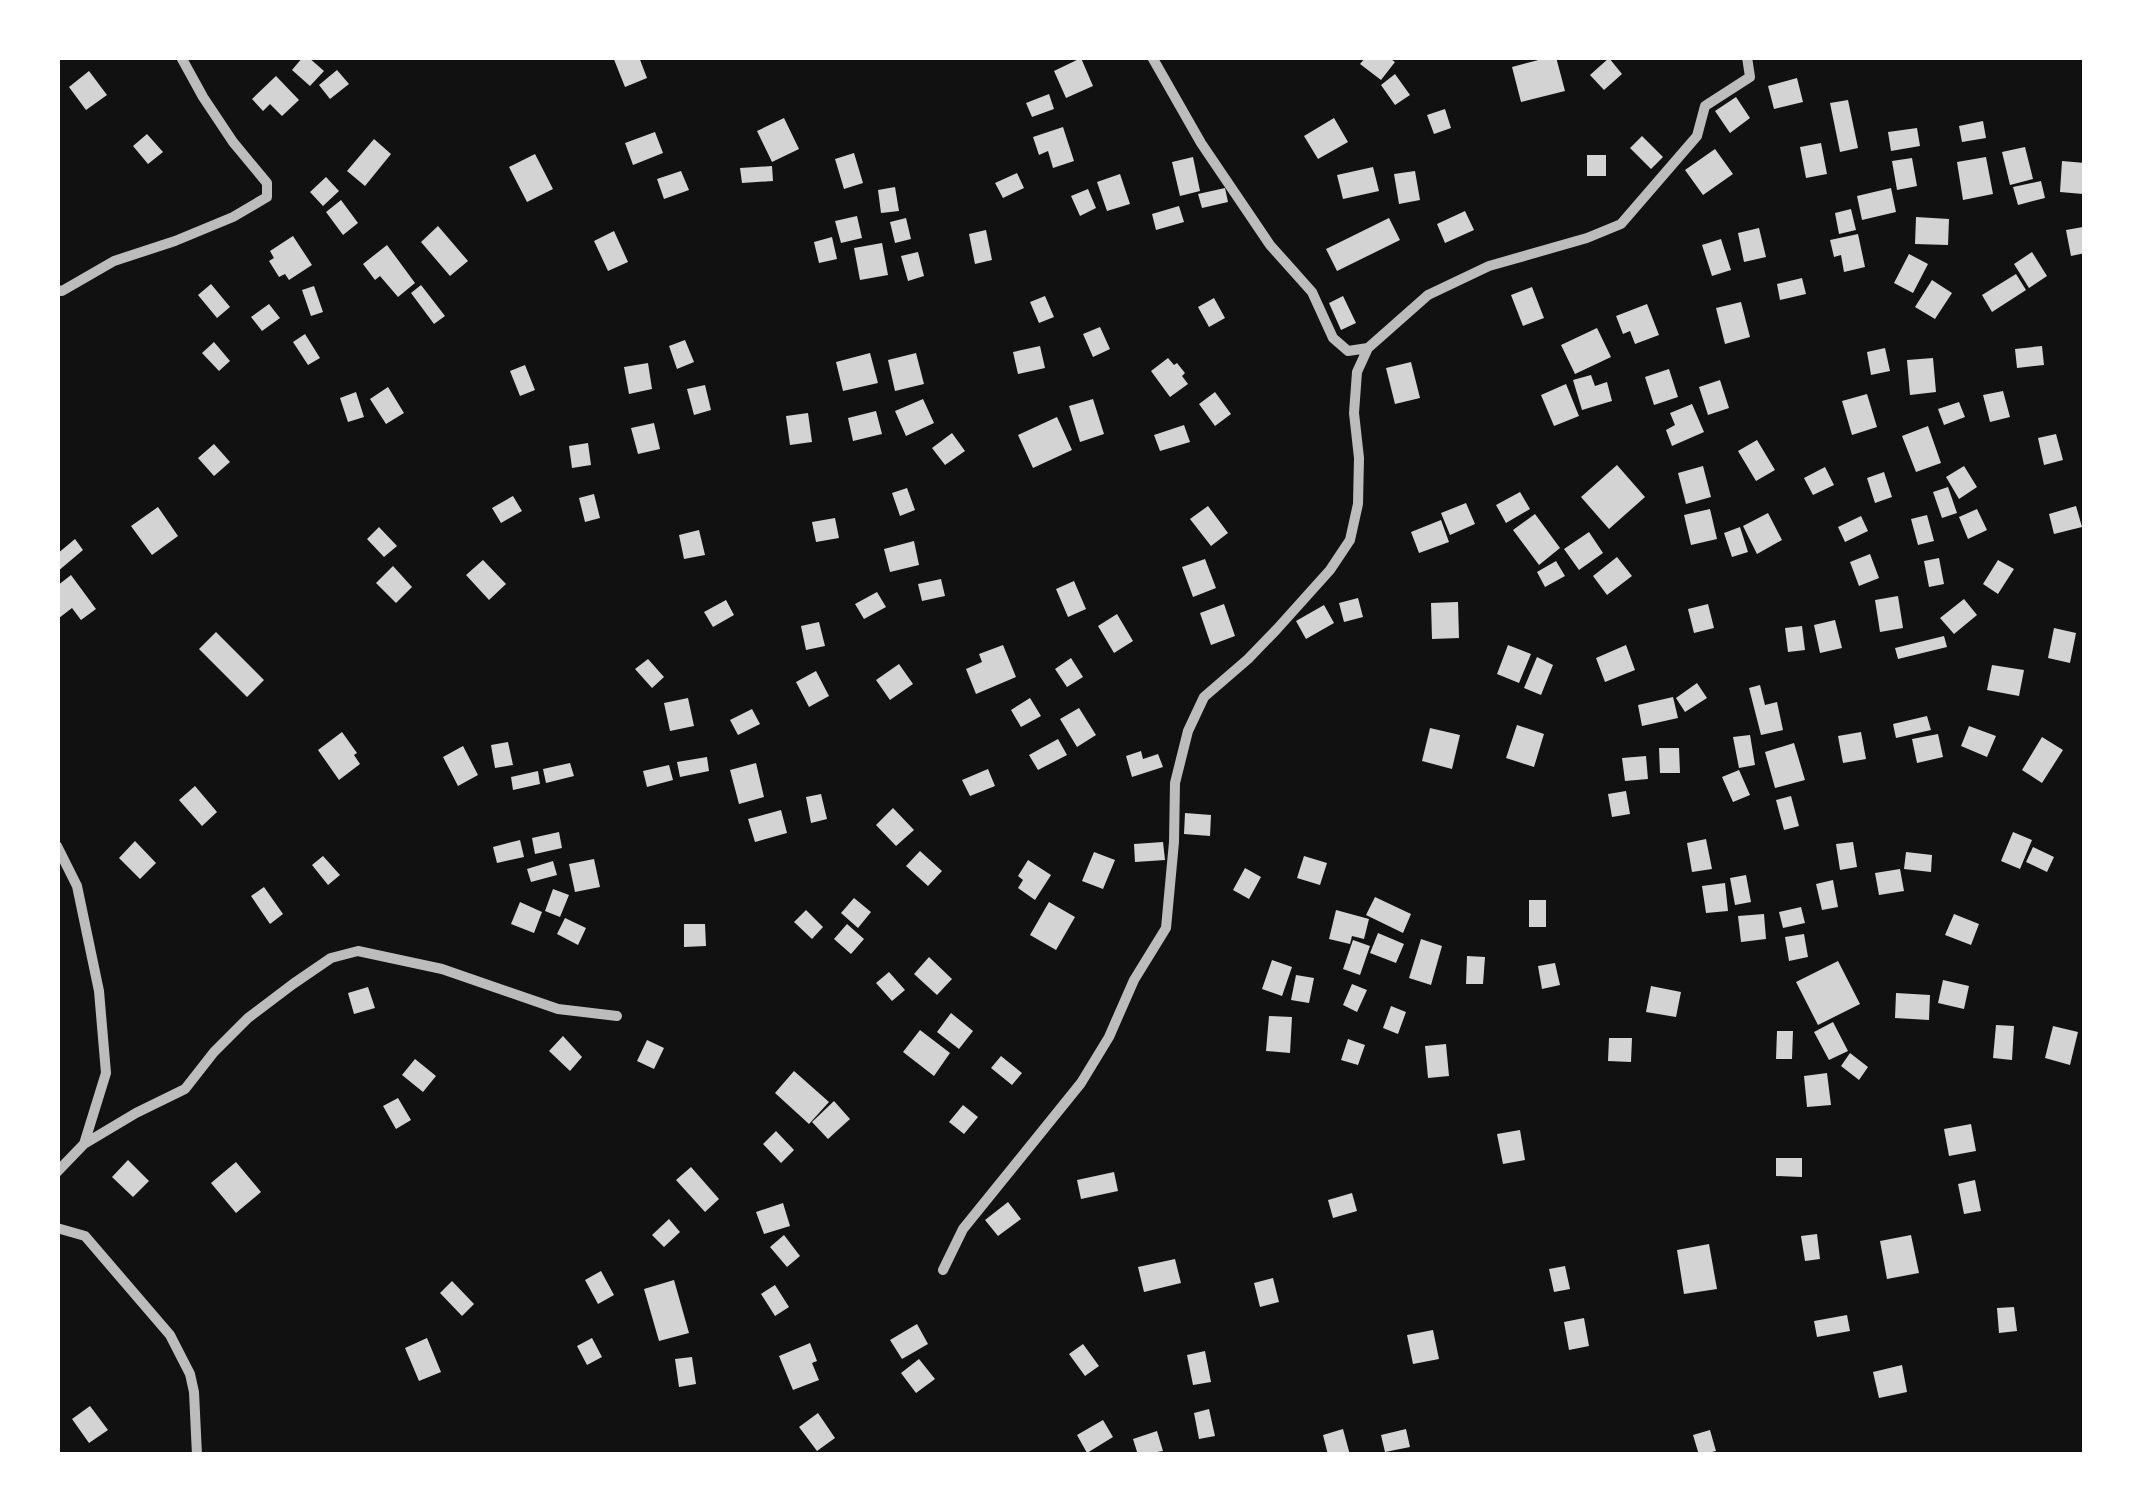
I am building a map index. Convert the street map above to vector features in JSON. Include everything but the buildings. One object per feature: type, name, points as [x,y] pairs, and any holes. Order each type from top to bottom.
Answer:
[{"type":"street","points":[[57,290],[114,261],[233,217],[268,197],[267,183],[233,142],[181,57]]},
{"type":"street","points":[[1152,57],[1201,143],[1270,245],[1312,292],[1334,338],[1348,351],[1368,349]]},
{"type":"street","points":[[943,1270],[963,1228],[1081,1083],[1166,928],[1174,783],[1188,731],[1204,697],[1277,629],[1350,540],[1358,504],[1357,372],[1368,349],[1428,295],[1489,266],[1621,224],[1697,136],[1705,106],[1750,77],[1747,57]]},
{"type":"street","points":[[57,846],[77,886],[99,991],[106,1073],[84,1144]]},
{"type":"street","points":[[57,1172],[84,1144],[184,1089],[248,1018],[331,958],[358,951],[442,969],[558,1009],[617,1016]]},
{"type":"street","points":[[57,1228],[85,1236],[170,1335],[190,1374],[197,1455]]}]
